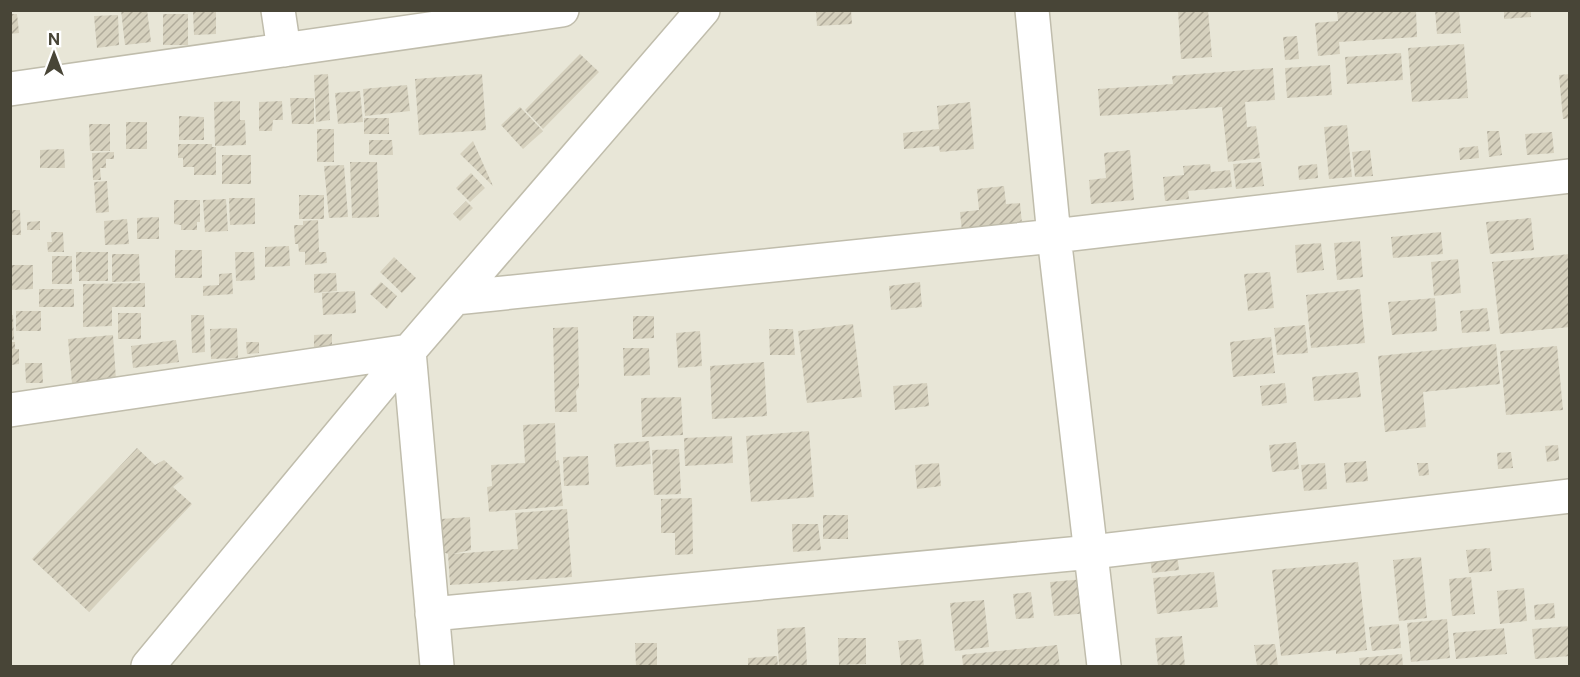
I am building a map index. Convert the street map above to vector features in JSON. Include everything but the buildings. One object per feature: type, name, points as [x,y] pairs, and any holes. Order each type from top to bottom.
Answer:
[{"type":"street","points":[[278,10],[284,50]]},
{"type":"street","points":[[10,89],[562,10]]},
{"type":"street","points":[[148,666],[409,351],[703,10]]},
{"type":"street","points":[[1032,10],[1054,236],[1104,666]]},
{"type":"street","points":[[455,298],[1054,236],[1569,176]]},
{"type":"street","points":[[10,410],[409,351]]},
{"type":"street","points":[[409,351],[437,666]]},
{"type":"street","points":[[432,614],[1092,552],[1569,496]]},
{"type":"shaded area","points":[[11,11],[1569,11],[1569,666],[11,666]]}]
